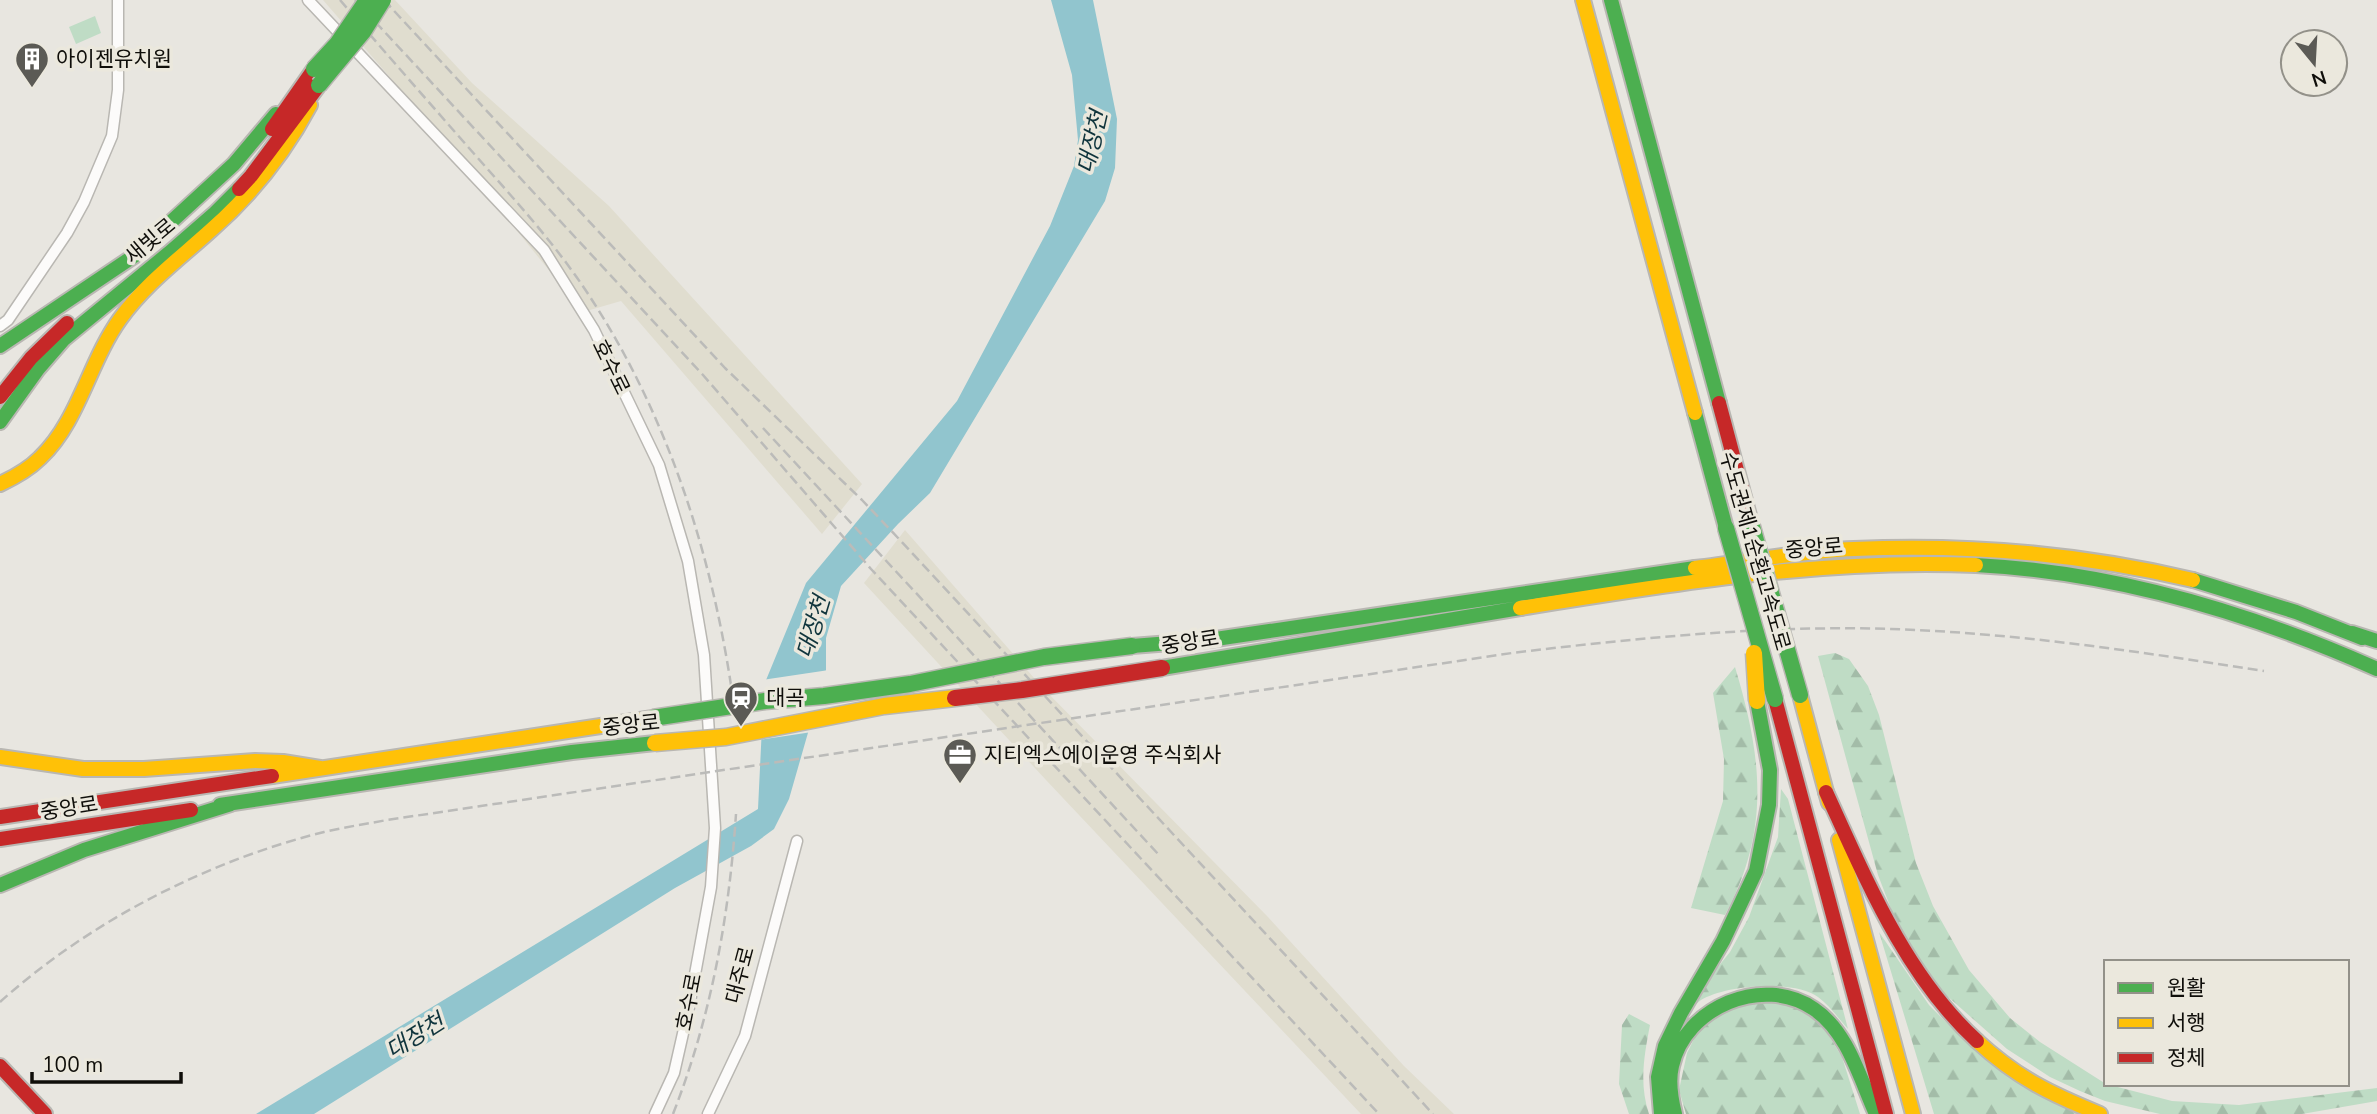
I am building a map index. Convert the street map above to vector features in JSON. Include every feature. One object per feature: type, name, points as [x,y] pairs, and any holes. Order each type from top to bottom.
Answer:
[{"type":"main road","points":[[314,69],[358,0]]},
{"type":"main road","points":[[0,346],[144,248],[234,164],[337,44],[367,0]]},
{"type":"main road","points":[[0,484],[22,473],[59,439],[106,340],[132,303],[164,268],[218,225],[259,181],[301,124],[319,85],[374,0]]},
{"type":"main road","points":[[319,85],[363,32],[383,0]]},
{"type":"main road","name":"수도권제1순환고속도로","points":[[1583,0],[1886,1114]]},
{"type":"main road","name":"수도권제1순환고속도로","points":[[1611,0],[1913,1114]]},
{"type":"main road","name":"새빛로","points":[[0,397],[44,342],[212,202],[250,162],[314,69]]},
{"type":"main road","name":"새빛로","points":[[0,422],[38,369],[64,339],[178,245],[251,176],[319,85]]},
{"type":"main road","name":"중앙로","points":[[0,817],[765,701],[910,684],[1044,657],[1209,640],[1669,571],[1840,550],[1935,548],[2005,551],[2131,565],[2199,581],[2377,643]]},
{"type":"main road","name":"중앙로","points":[[0,839],[558,754],[726,737],[884,706],[1060,685],[1650,588],[1800,569],[1922,563],[1984,565],[2106,582],[2181,599],[2268,625],[2349,655],[2377,669]]},
{"type":"main road","points":[[1661,1114],[1658,1077],[1665,1046],[1723,941],[1756,871],[1769,805],[1770,770],[1757,701],[1751,615]]},
{"type":"main road","points":[[0,757],[83,769],[144,769],[255,761],[320,768]]},
{"type":"main road","points":[[1826,792],[1889,925],[1912,964],[1950,1016],[1978,1044],[2008,1068],[2078,1107],[2100,1114]]},
{"type":"main road","points":[[0,885],[31,870],[86,850],[231,804]]},
{"type":"main road","points":[[1675,1114],[1670,1095],[1671,1074],[1674,1057],[1683,1040],[1715,1007],[1735,999],[1757,995],[1778,995],[1799,1000],[1831,1025],[1843,1044],[1876,1114]]},
{"type":"main road","points":[[0,1066],[45,1114]]},
{"type":"street","points":[[0,326],[8,320],[67,233],[84,202],[112,136],[118,90],[118,0]]},
{"type":"street","name":"호수로","points":[[308,0],[544,250],[594,330],[659,465],[688,561],[704,655],[715,828],[711,887],[674,1073],[655,1114]]},
{"type":"street","name":"대주로","points":[[708,1114],[745,1036],[797,841]]},
{"type":"shaded area","points":[[323,0],[395,0],[472,83],[609,206],[862,484],[822,534],[621,301],[583,312],[421,113]]},
{"type":"shaded area","points":[[905,530],[1041,686],[1268,917],[1404,1066],[1454,1114],[1361,1114],[1046,780],[864,583]]},
{"type":"green space","points":[[95,16],[101,33],[76,44],[69,27]]},
{"type":"green space","points":[[1835,653],[1849,659],[1868,686],[1879,715],[1916,863],[1933,906],[1969,970],[2010,1018],[2040,1042],[2104,1083],[2104,1086],[2114,1086],[2172,1101],[2239,1105],[2377,1088],[2377,1101],[2302,1114],[2160,1114],[2105,1101],[2080,1091],[2050,1077],[2007,1049],[1946,995],[1923,967],[1895,919],[1878,875],[1818,656]]},
{"type":"green space","points":[[1735,667],[1751,732],[1757,792],[1750,853],[1725,915],[1691,908],[1723,801],[1724,759],[1713,693]]},
{"type":"green space","points":[[1781,789],[1788,799],[1848,1029],[1818,997],[1807,991],[1777,986],[1742,988],[1712,995],[1698,1002],[1683,1021],[1705,983],[1730,952],[1749,917],[1778,837]]},
{"type":"green space","points":[[1879,932],[1929,1005],[1968,1044],[2081,1114],[1934,1114]]},
{"type":"green space","points":[[1764,1001],[1804,1009],[1828,1034],[1842,1057],[1860,1114],[1686,1114],[1679,1090],[1687,1053],[1697,1033],[1717,1015],[1739,1005]]},
{"type":"green space","points":[[1629,1014],[1650,1025],[1643,1081],[1649,1114],[1629,1114],[1619,1084],[1622,1025]]},
{"type":"water","name":"대장천","points":[[1051,0],[1093,0],[1117,119],[1115,168],[1105,201],[930,493],[841,586],[826,638],[826,670],[789,799],[774,829],[751,846],[675,888],[314,1114],[256,1114],[758,809],[764,685],[806,583],[957,401],[1050,226],[1074,166],[1078,140],[1072,75]]},
{"type":"pier","points":[[829,670],[812,732],[758,740],[762,680]]},
{"type":"railway","points":[[340,0],[549,241],[592,300],[619,345],[643,391],[683,489],[712,589],[732,692]]},
{"type":"railway","points":[[355,0],[703,375],[871,569],[1379,1114]]},
{"type":"railway","points":[[384,0],[725,368],[899,539],[1433,1114]]},
{"type":"railway","points":[[763,428],[1159,855]]},
{"type":"railway","points":[[0,1002],[72,946],[152,898],[237,860],[324,832],[387,820],[1512,653],[1701,634],[1796,629],[1891,629],[2032,639],[2264,671]]},
{"type":"railway","points":[[673,1114],[698,1041],[716,967],[729,891],[736,814]]},
{"type":"traffic: fast","points":[[314,69],[337,44],[367,0]]},
{"type":"traffic: fast","points":[[319,85],[363,32],[383,0]]},
{"type":"traffic: fast","points":[[1611,0],[1719,403]]},
{"type":"traffic: fast","points":[[0,346],[134,256],[234,164],[276,114]]},
{"type":"traffic: fast","points":[[0,422],[38,369],[64,339],[169,253],[239,189]]},
{"type":"traffic: fast","points":[[1695,413],[1726,528]]},
{"type":"traffic: fast","points":[[1751,523],[1800,695]]},
{"type":"traffic: fast","points":[[1726,528],[1775,699]]},
{"type":"traffic: fast","points":[[1976,565],[2080,576],[2131,586],[2231,613],[2377,669]]},
{"type":"traffic: fast","points":[[1132,646],[1209,640],[1695,568]]},
{"type":"traffic: fast","points":[[2193,580],[2296,612],[2362,638]]},
{"type":"traffic: fast","points":[[1162,668],[1520,608]]},
{"type":"traffic: fast","points":[[2352,633],[2377,641]]},
{"type":"traffic: fast","points":[[653,718],[765,701],[910,684],[1044,657],[1132,646]]},
{"type":"traffic: fast","points":[[1661,1114],[1658,1077],[1665,1046],[1723,941],[1756,871],[1769,805],[1770,770],[1757,701]]},
{"type":"traffic: fast","points":[[220,805],[572,752],[655,743]]},
{"type":"traffic: fast","points":[[0,885],[84,850],[231,804]]},
{"type":"traffic: fast","points":[[1675,1114],[1670,1090],[1672,1066],[1680,1045],[1693,1027],[1709,1013],[1729,1002],[1750,996],[1772,995],[1794,999],[1814,1009],[1836,1030],[1852,1057],[1876,1114]]},
{"type":"traffic: slow","points":[[1583,0],[1695,413]]},
{"type":"traffic: slow","points":[[0,484],[31,466],[53,443],[65,427],[120,319],[151,283],[226,217],[253,187],[290,139],[310,105]]},
{"type":"traffic: slow","points":[[1695,568],[1834,550],[1939,548],[2067,557],[2193,580]]},
{"type":"traffic: slow","points":[[1520,608],[1690,582],[1804,569],[1862,565],[1976,565]]},
{"type":"traffic: slow","points":[[1754,653],[1757,701]]},
{"type":"traffic: slow","points":[[1800,695],[1829,803]]},
{"type":"traffic: slow","points":[[655,743],[726,737],[884,706],[955,698]]},
{"type":"traffic: slow","points":[[272,776],[653,718]]},
{"type":"traffic: slow","points":[[0,757],[83,769],[144,769],[255,761],[320,768]]},
{"type":"traffic: slow","points":[[1839,840],[1913,1114]]},
{"type":"traffic: slow","points":[[1977,1041],[2035,1084],[2100,1114]]},
{"type":"traffic: jam","points":[[272,129],[314,69]]},
{"type":"traffic: jam","points":[[239,189],[319,85]]},
{"type":"traffic: jam","points":[[0,397],[31,358],[67,323]]},
{"type":"traffic: jam","points":[[1719,403],[1751,523]]},
{"type":"traffic: jam","points":[[955,698],[1162,668]]},
{"type":"traffic: jam","points":[[1775,699],[1886,1114]]},
{"type":"traffic: jam","points":[[0,817],[272,776]]},
{"type":"traffic: jam","points":[[1826,792],[1872,892],[1908,956],[1951,1015],[1977,1041]]},
{"type":"traffic: jam","points":[[0,839],[191,810]]},
{"type":"traffic: jam","points":[[0,1066],[45,1114]]},
{"type":"place","name":"아이젠유치원","points":[[32,89]]},
{"type":"place","name":"대곡","points":[[741,728]]},
{"type":"place","name":"지티엑스에이운영 주식회사","points":[[960,785]]}]
